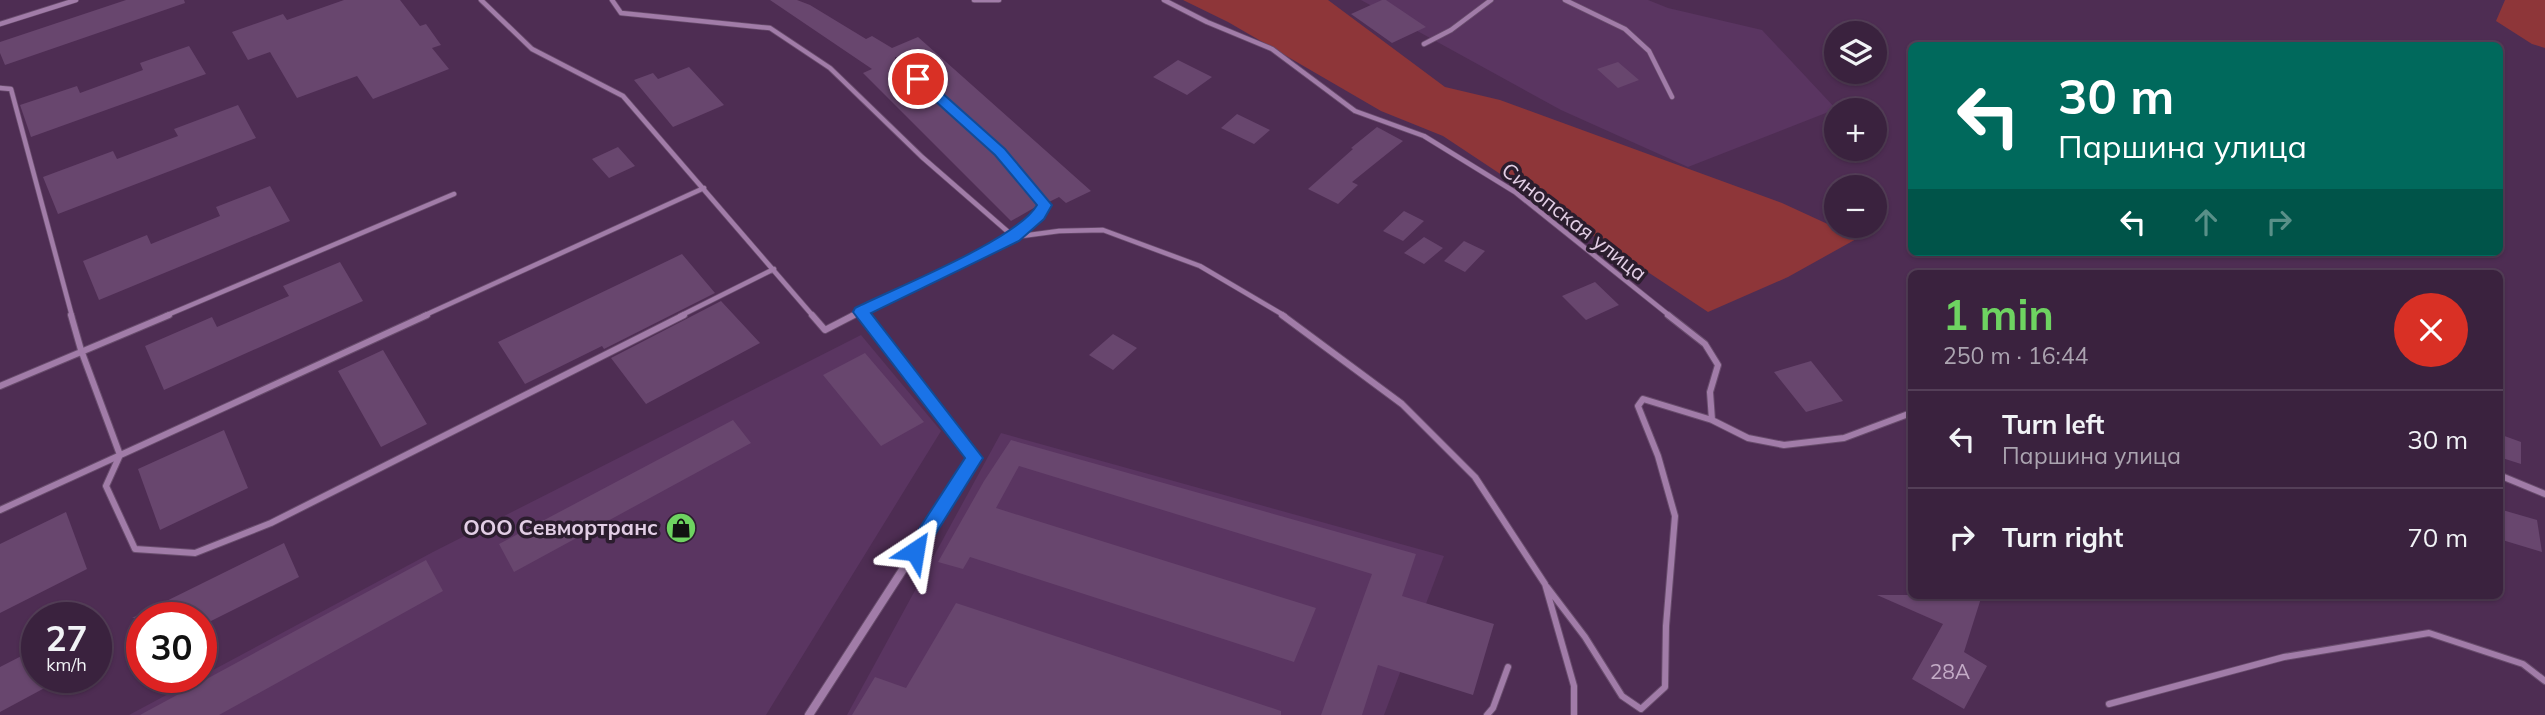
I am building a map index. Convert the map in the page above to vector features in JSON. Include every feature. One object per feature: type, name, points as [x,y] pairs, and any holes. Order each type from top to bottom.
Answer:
[{"type":"street","points":[[809,715],[975,458],[868,321]]},
{"type":"lane","points":[[0,24],[76,0]]},
{"type":"lane","points":[[481,0],[532,49],[623,96],[825,330],[1014,237],[1039,215],[1045,205],[1000,152],[898,61]]},
{"type":"lane","points":[[612,0],[621,13],[770,29],[830,68],[922,157],[1014,237],[1059,231],[1103,230],[1200,266],[1275,309],[1402,404],[1475,477],[1622,696],[1641,709],[1665,687],[1666,626],[1675,516],[1658,456],[1638,406],[1643,399],[1712,420],[1748,438],[1783,445],[1844,438],[1908,414]]},
{"type":"lane","points":[[974,0],[999,0]]},
{"type":"lane","name":"Синопская улица","points":[[1164,0],[1207,22],[1272,48],[1355,111],[1424,136],[1515,191],[1553,220],[1705,344],[1718,365],[1710,391],[1712,420]]},
{"type":"lane","points":[[1424,44],[1451,30],[1491,0]]},
{"type":"lane","points":[[1565,0],[1625,29],[1649,51],[1672,97]]},
{"type":"lane","points":[[0,88],[11,89],[81,350],[120,455],[106,486],[135,549],[195,553],[271,523],[774,269]]},
{"type":"lane","points":[[0,510],[704,188]]},
{"type":"lane","points":[[0,386],[454,194]]},
{"type":"lane","points":[[861,312],[868,321]]},
{"type":"lane","points":[[2503,477],[2545,494]]},
{"type":"lane","points":[[1545,584],[1574,686],[1574,715]]},
{"type":"lane","points":[[2109,704],[2284,657],[2429,633],[2524,664],[2545,681]]},
{"type":"lane","points":[[1487,715],[1493,708],[1508,667]]},
{"type":"shaded area","points":[[1183,0],[1328,0],[1445,87],[1500,100],[1782,203],[1824,222],[1824,238],[1858,238],[1788,277],[1708,312],[1443,136],[1381,111],[1228,22]]},
{"type":"shaded area","points":[[1361,0],[1648,0],[1668,8],[1762,30],[1826,98],[1824,114],[1688,167],[1561,110]]},
{"type":"shaded area","points":[[2505,0],[2545,0],[2545,48],[2532,44],[2496,21]]},
{"type":"shaded area","name":"ООО Севмортранс","points":[[861,335],[941,431],[766,715],[129,715],[170,693],[217,693],[217,668],[433,552]]},
{"type":"shaded area","points":[[1001,433],[1444,556],[1384,715],[847,715]]},
{"type":"building","points":[[126,0],[184,0],[185,3],[5,65],[0,53],[0,42]]},
{"type":"building","points":[[344,0],[400,0],[420,26],[426,24],[441,45],[432,48],[449,69],[373,99],[357,76],[297,98],[270,52],[248,60],[232,32],[283,14],[287,20]]},
{"type":"building","points":[[770,0],[797,0],[810,5],[866,39],[872,36],[892,48],[918,37],[1091,191],[1066,203],[1059,197],[1049,202],[1003,148],[901,57],[895,57],[895,65],[997,155],[1039,205],[1011,221],[863,73],[872,69]]},
{"type":"building","points":[[1382,0],[1426,27],[1392,43],[1351,14]]},
{"type":"building","points":[[189,46],[206,74],[31,137],[20,105],[77,86],[80,93],[143,70],[140,63]]},
{"type":"building","points":[[1178,60],[1212,77],[1187,95],[1153,77]]},
{"type":"building","points":[[1618,62],[1639,80],[1618,88],[1597,69]]},
{"type":"building","points":[[689,67],[724,105],[673,127],[634,80],[653,73],[658,79]]},
{"type":"building","points":[[238,105],[256,138],[58,214],[43,177],[113,151],[117,159],[178,136],[174,129]]},
{"type":"building","points":[[1237,114],[1270,130],[1254,144],[1221,128]]},
{"type":"building","points":[[1377,127],[1403,141],[1352,182],[1358,185],[1338,204],[1308,189],[1353,149],[1351,148]]},
{"type":"building","points":[[618,147],[635,166],[609,178],[592,159]]},
{"type":"building","points":[[270,186],[290,221],[99,300],[83,261],[147,235],[151,244],[220,216],[216,207]]},
{"type":"building","points":[[1404,211],[1424,221],[1403,241],[1383,231]]},
{"type":"building","points":[[1424,237],[1443,248],[1424,264],[1404,253]]},
{"type":"building","points":[[1464,241],[1485,251],[1465,272],[1444,261]]},
{"type":"building","points":[[682,254],[715,293],[604,349],[602,346],[525,384],[498,342]]},
{"type":"building","points":[[340,262],[363,301],[164,390],[145,346],[212,317],[217,327],[289,296],[283,286]]},
{"type":"building","points":[[1595,282],[1619,305],[1586,320],[1562,296]]},
{"type":"building","points":[[721,301],[760,343],[646,404],[611,358]]},
{"type":"building","points":[[1113,334],[1137,348],[1113,370],[1089,355]]},
{"type":"building","points":[[383,350],[427,424],[381,447],[338,371]]},
{"type":"building","points":[[865,353],[924,422],[881,446],[823,375]]},
{"type":"building","points":[[1811,361],[1843,401],[1806,412],[1774,372]]},
{"type":"building","points":[[733,420],[751,443],[514,572],[499,544]]},
{"type":"building","points":[[224,430],[248,488],[160,530],[138,469]]},
{"type":"building","points":[[2503,435],[2521,442],[2521,464],[2503,458]]},
{"type":"building","points":[[1011,440],[1416,554],[1402,596],[1494,624],[1473,695],[1378,665],[1362,715],[1321,715],[1372,574],[1019,466],[996,508],[1316,608],[1294,662],[970,557],[963,569],[938,562],[984,481]]},
{"type":"building","points":[[2503,510],[2537,520],[2542,552],[2503,540]]},
{"type":"building","points":[[66,512],[87,569],[0,613],[0,544]]},
{"type":"building","points":[[284,543],[299,577],[217,618],[217,602],[164,602]]},
{"type":"building","points":[[426,560],[443,591],[219,715],[140,715],[181,693],[217,693],[217,673]]},
{"type":"building","points":[[1877,595],[1908,595],[1908,599],[1981,599],[1964,652],[1987,666],[1964,709],[1912,679],[1943,624]]},
{"type":"building","points":[[956,603],[1281,711],[1281,715],[852,715],[875,677],[906,688]]},
{"type":"building","points":[[21,656],[21,693],[35,693],[0,712],[0,667]]},
{"type":"place","name":"ООО Севмортранс","points":[[681,528]]},
{"type":"route","points":[[915,551],[975,458],[861,312],[1014,237],[1039,215],[1045,205],[1000,152],[918,79]]}]
